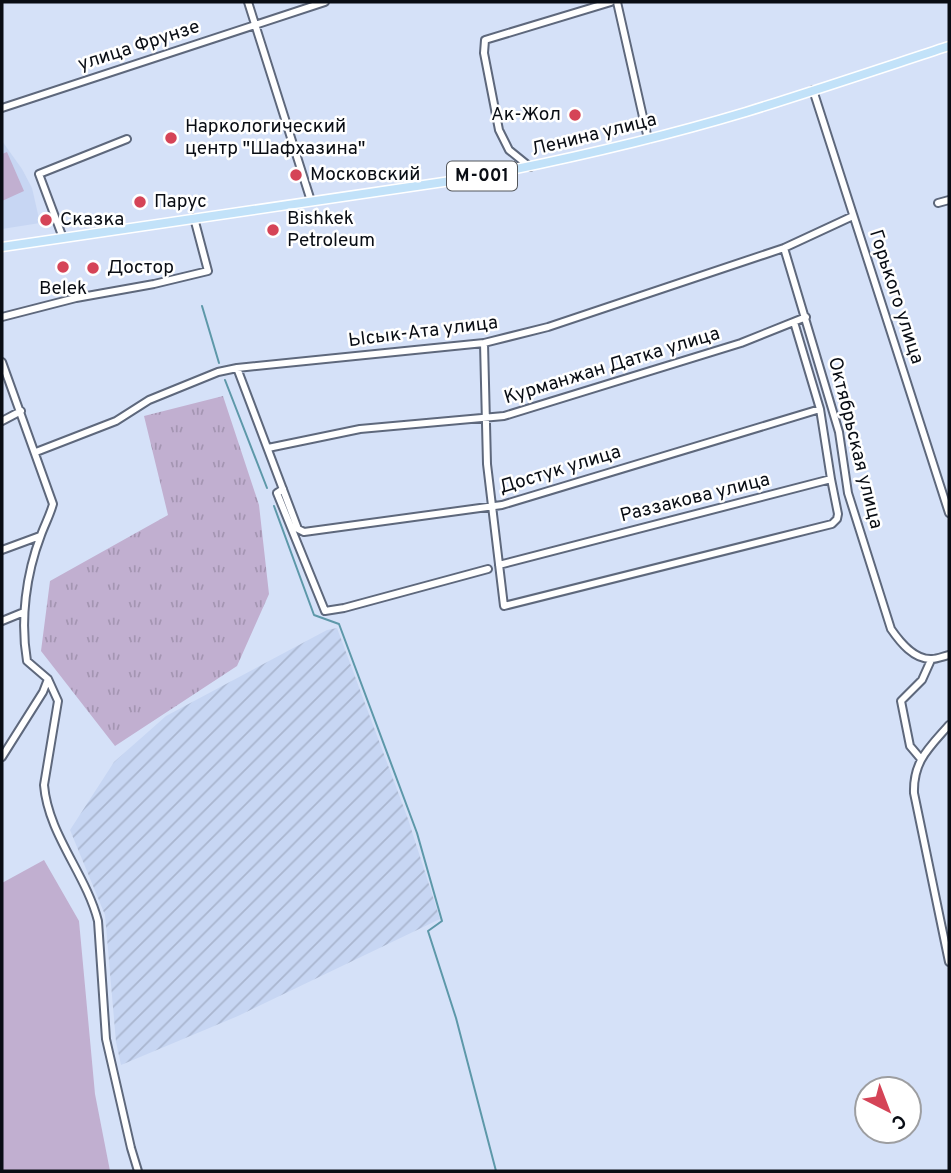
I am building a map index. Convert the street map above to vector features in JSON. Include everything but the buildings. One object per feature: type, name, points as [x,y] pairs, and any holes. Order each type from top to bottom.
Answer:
[{"type":"main road","name":"Ленина улица","points":[[2,247],[459,180],[530,167],[746,112],[949,46]]},
{"type":"street","points":[[248,2],[311,201]]},
{"type":"street","name":"улица Фрунзе","points":[[2,108],[326,2]]},
{"type":"street","points":[[530,167],[509,150],[499,130],[484,53],[485,40],[611,2]]},
{"type":"street","points":[[617,2],[648,139]]},
{"type":"street","name":"Горького улица","points":[[813,90],[949,513]]},
{"type":"street","points":[[63,238],[39,174],[127,139]]},
{"type":"street","points":[[938,203],[949,200]]},
{"type":"street","name":"Ысык-Ата улица","points":[[36,452],[116,421],[149,400],[218,372],[484,343],[548,327],[785,248],[853,216]]},
{"type":"street","points":[[2,317],[76,298],[208,271],[194,218]]},
{"type":"street","points":[[785,248],[806,317]]},
{"type":"street","name":"Курманжан Датка улица","points":[[268,448],[360,429],[504,416],[741,343],[806,317]]},
{"type":"street","name":"Октябрьская улица","points":[[806,317],[839,432],[848,494],[891,629],[911,651],[932,660]]},
{"type":"street","points":[[484,343],[487,464],[504,606],[832,524],[838,514],[820,410],[794,321]]},
{"type":"street","points":[[2,362],[53,504],[40,536],[24,612],[27,661],[48,679],[58,701],[44,785],[45,798],[51,817],[93,903],[98,921],[106,1039],[138,1171]]},
{"type":"street","points":[[237,368],[283,489],[277,493],[325,611],[488,569]]},
{"type":"street","name":"Достук улица","points":[[283,489],[298,529],[304,532],[492,507],[820,410]]},
{"type":"street","points":[[2,421],[21,411]]},
{"type":"street","name":"Раззакова улица","points":[[499,565],[831,479]]},
{"type":"street","points":[[2,550],[40,536]]},
{"type":"street","points":[[2,621],[24,612]]},
{"type":"street","points":[[921,759],[910,746],[901,701],[922,680],[932,660],[949,655]]},
{"type":"street","points":[[2,757],[43,692],[48,679]]},
{"type":"street","points":[[949,725],[921,759],[914,777],[914,793],[949,962]]},
{"type":"street","points":[[2,741],[9,745]]},
{"type":"shaded area","points":[[2,141],[32,188],[40,223],[2,229]]},
{"type":"shaded area","points":[[337,628],[408,819],[440,919],[238,1016],[121,1065],[116,1042],[105,915],[70,830],[114,762],[166,716],[327,630]]},
{"type":"green space","points":[[7,152],[24,191],[2,201],[2,154]]},
{"type":"green space","points":[[223,396],[259,505],[269,594],[237,666],[115,746],[41,651],[50,581],[168,515],[144,416]]},
{"type":"green space","points":[[44,860],[79,921],[95,1094],[110,1171],[2,1171],[2,883]]},
{"type":"waterway","points":[[202,306],[219,363]]},
{"type":"waterway","points":[[225,380],[267,488]]},
{"type":"waterway","points":[[274,506],[314,615],[339,624],[417,833],[442,921],[428,931],[456,1018],[496,1171]]},
{"type":"place","name":"Ак-Жол","points":[[575,115]]},
{"type":"place","name":"Наркологический центр \"Шафхазина\"","points":[[171,138]]},
{"type":"place","name":"Московский","points":[[296,175]]},
{"type":"place","name":"Парус","points":[[140,202]]},
{"type":"place","name":"Сказка","points":[[46,220]]},
{"type":"place","name":"Bishkek Petroleum","points":[[273,230]]},
{"type":"place","name":"Belek","points":[[63,267]]},
{"type":"place","name":"Достор","points":[[93,268]]}]
